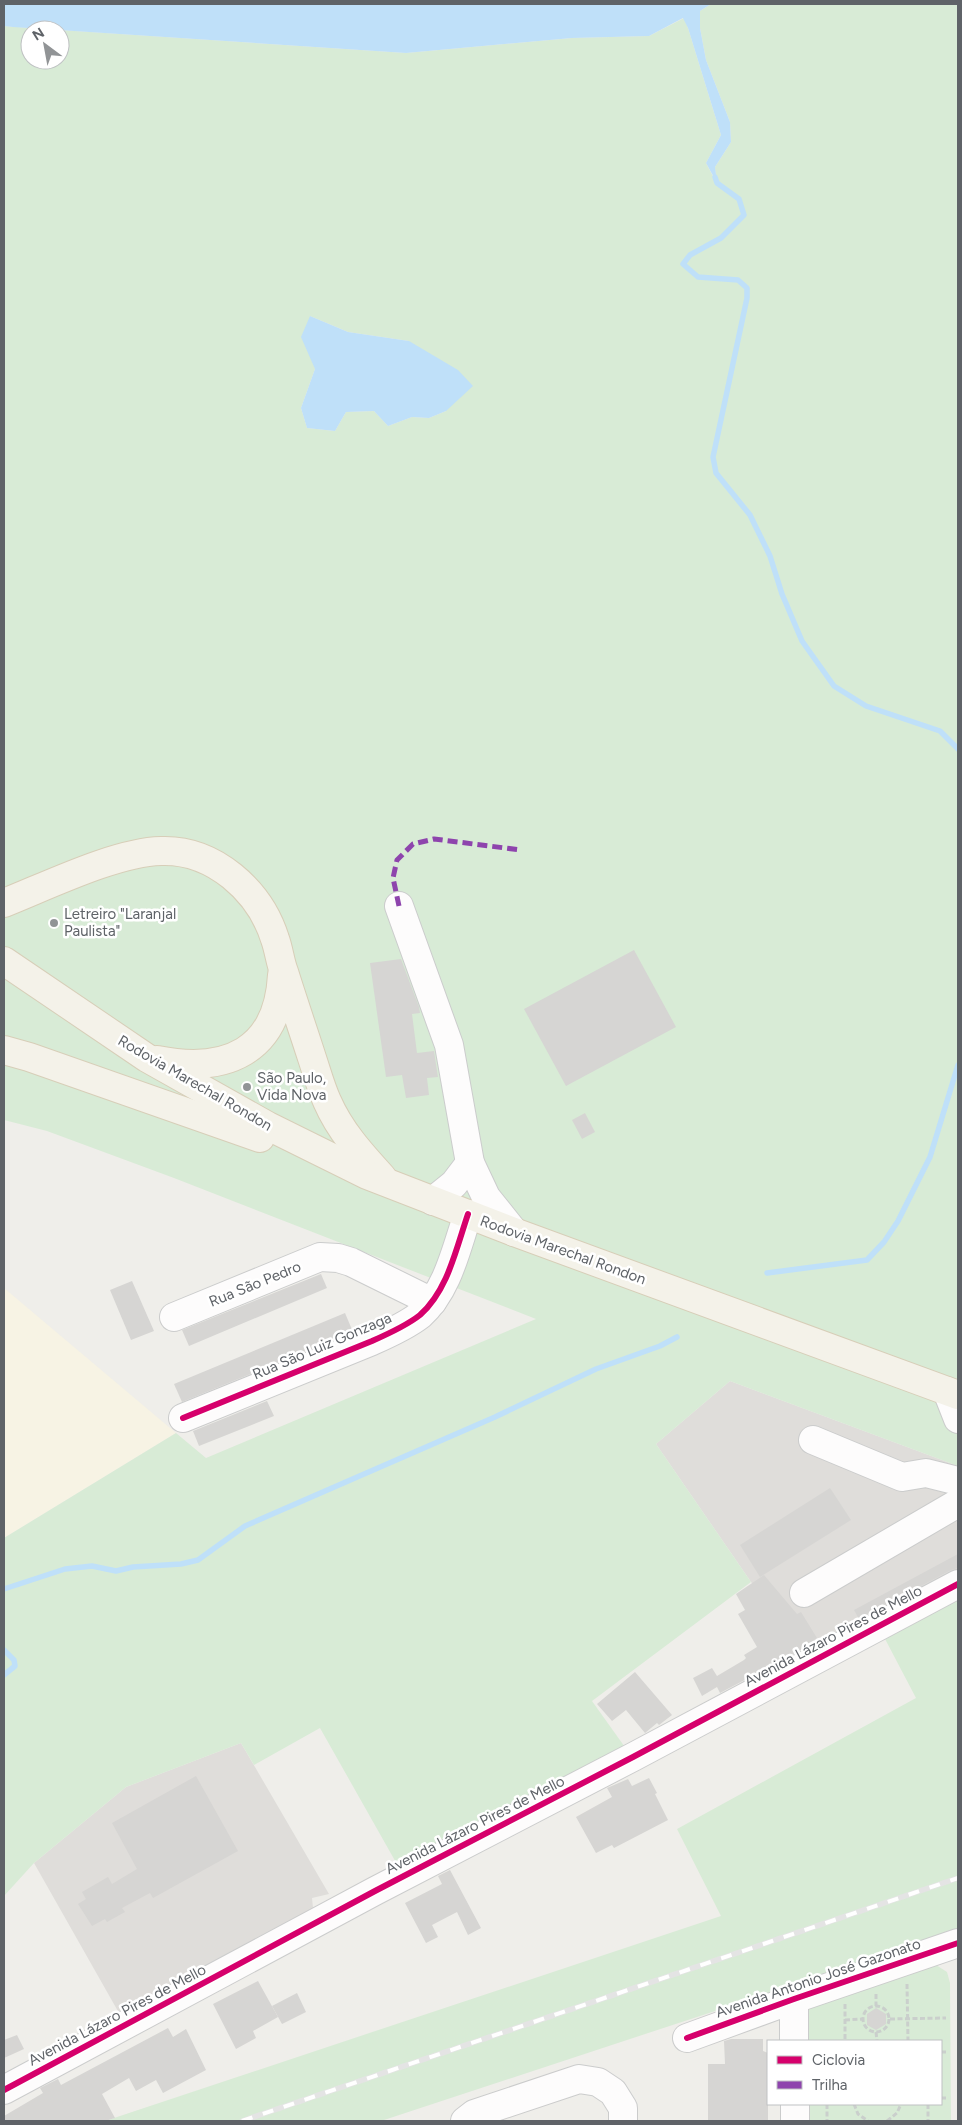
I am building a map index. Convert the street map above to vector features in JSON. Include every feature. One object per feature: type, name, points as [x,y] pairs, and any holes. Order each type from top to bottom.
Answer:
[{"type":"main road","points":[[4,903],[89,870],[139,854],[160,851],[184,853],[207,860],[225,870],[250,893],[266,916],[326,1100],[343,1130],[378,1180]]},
{"type":"main road","name":"Rodovia Marechal Rondon","points":[[4,961],[147,1058],[268,1126],[378,1180],[952,1393]]},
{"type":"main road","points":[[147,1058],[175,1064],[219,1061],[239,1055],[255,1044],[276,1015],[280,997],[282,968]]},
{"type":"main road","points":[[4,1050],[58,1066],[378,1180]]},
{"type":"street","points":[[399,906],[449,1045],[470,1163],[486,1197],[514,1232]]},
{"type":"street","points":[[433,1201],[454,1184],[470,1163]]},
{"type":"street","name":"Rua São Luiz Gonzaga","points":[[183,1418],[379,1338],[418,1316],[432,1302],[444,1283],[468,1214]]},
{"type":"street","name":"Rua São Pedro","points":[[174,1317],[320,1257],[338,1258],[351,1262],[432,1302]]},
{"type":"street","points":[[952,1393],[958,1419]]},
{"type":"street","points":[[814,1440],[902,1477],[926,1472],[958,1481]]},
{"type":"street","points":[[804,1593],[958,1503]]},
{"type":"street","name":"Avenida Lázaro Pires de Mello","points":[[4,2090],[375,1891],[634,1757],[958,1584]]},
{"type":"street","name":"Avenida Antonio José Gazonato","points":[[687,2038],[958,1943]]},
{"type":"street","points":[[794,1999],[794,2040]]},
{"type":"street","points":[[465,2121],[474,2114],[579,2079],[598,2082],[613,2092],[623,2108],[623,2121]]},
{"type":"street","points":[[795,2105],[795,2121]]},
{"type":"path","points":[[907,1975],[908,2040]]},
{"type":"path","points":[[845,1996],[845,2040]]},
{"type":"path","points":[[876,2006],[886,2009],[890,2019],[886,2028],[876,2032],[867,2029],[863,2019],[866,2010],[876,2006]]},
{"type":"path","points":[[890,2019],[946,2018]]},
{"type":"path","points":[[845,2020],[863,2019]]},
{"type":"path","points":[[876,2032],[876,2040]]},
{"type":"path","points":[[942,2098],[947,2098]]},
{"type":"path","points":[[827,2105],[827,2121]]},
{"type":"path","points":[[854,2105],[858,2114],[868,2121]]},
{"type":"path","points":[[887,2121],[897,2113],[901,2105]]},
{"type":"path","points":[[928,2105],[928,2121]]},
{"type":"shaded area","points":[[4,1288],[176,1433],[4,1538]]},
{"type":"shaded area","points":[[730,1381],[958,1466],[958,1572],[805,1654],[791,1631],[751,1582],[656,1444]]},
{"type":"shaded area","points":[[241,1743],[329,1894],[312,1898],[313,1908],[119,2013],[34,1863],[126,1787]]},
{"type":"green space","points":[[711,4],[958,4],[958,1466],[730,1381],[656,1444],[751,1582],[592,1701],[627,1750],[398,1866],[320,1728],[254,1765],[241,1743],[126,1787],[34,1863],[4,1896],[4,1538],[176,1433],[206,1458],[536,1319],[174,1178],[47,1131],[4,1120],[4,26],[20,27],[20,70],[70,70],[70,31],[406,53],[572,38],[649,36],[684,18],[721,135],[706,163],[716,182],[715,167],[731,142],[730,122],[706,60],[700,28],[700,11]],"holes":[[[310,316],[348,332],[409,341],[446,411],[429,418],[412,417],[388,426],[374,411],[346,412],[335,431],[307,428],[301,408],[315,369]]]},
{"type":"green space","points":[[958,1597],[958,1931],[381,2121],[105,2121],[721,1916],[677,1829],[916,1698],[884,1637]]},
{"type":"green space","points":[[936,1965],[947,1972],[950,1983],[951,2121],[805,2121],[805,2105],[942,2105],[942,2040],[804,2040],[807,2012],[814,2004]]},
{"type":"water","points":[[4,4],[711,4],[700,11],[700,28],[706,60],[730,122],[731,142],[715,167],[717,183],[706,163],[721,135],[688,28],[683,18],[649,36],[572,38],[406,53],[70,31],[70,20],[20,20],[20,27],[4,26]]},
{"type":"water","points":[[310,316],[348,332],[409,341],[458,370],[473,386],[446,411],[429,418],[412,417],[388,426],[374,411],[346,412],[335,431],[307,428],[301,408],[315,369],[301,337]]},
{"type":"building","points":[[634,950],[676,1027],[566,1086],[524,1009]]},
{"type":"building","points":[[401,959],[419,1007],[420,1013],[412,1014],[417,1053],[434,1051],[438,1077],[427,1078],[429,1095],[406,1098],[402,1075],[386,1077],[370,963]]},
{"type":"building","points":[[585,1113],[595,1132],[582,1139],[572,1120]]},
{"type":"building","points":[[321,1274],[327,1288],[189,1346],[182,1330]]},
{"type":"building","points":[[132,1281],[154,1331],[131,1340],[110,1290]]},
{"type":"building","points":[[345,1313],[353,1332],[182,1402],[174,1384]]},
{"type":"building","points":[[267,1401],[274,1416],[199,1446],[193,1431]]},
{"type":"building","points":[[830,1488],[851,1520],[760,1577],[740,1545]]},
{"type":"building","points":[[958,1554],[958,1568],[859,1619],[854,1610]]},
{"type":"building","points":[[764,1575],[797,1614],[801,1612],[817,1638],[814,1640],[816,1642],[720,1693],[717,1687],[702,1696],[693,1678],[712,1668],[717,1676],[744,1660],[746,1658],[744,1655],[757,1647],[738,1614],[745,1610],[736,1594]]},
{"type":"building","points":[[635,1672],[672,1715],[659,1725],[657,1723],[645,1733],[626,1710],[612,1721],[597,1704]]},
{"type":"building","points":[[196,1776],[238,1851],[153,1898],[150,1893],[122,1908],[125,1912],[107,1922],[105,1919],[92,1926],[78,1904],[86,1899],[82,1892],[108,1877],[112,1884],[137,1869],[112,1823]]},
{"type":"building","points":[[649,1778],[668,1820],[614,1848],[612,1845],[596,1853],[576,1817],[612,1797],[607,1788],[628,1779],[632,1786]]},
{"type":"building","points":[[450,1870],[481,1928],[468,1935],[457,1912],[432,1925],[438,1937],[426,1943],[405,1903],[442,1884],[438,1876]]},
{"type":"building","points":[[258,1981],[278,2017],[253,2031],[256,2038],[236,2049],[213,2004]]},
{"type":"building","points":[[297,1993],[306,2012],[282,2024],[272,2006]]},
{"type":"building","points":[[876,2008],[886,2014],[886,2024],[876,2030],[867,2025],[867,2014]]},
{"type":"building","points":[[168,2028],[173,2037],[186,2029],[206,2070],[163,2093],[156,2080],[136,2091],[129,2078],[102,2094],[115,2118],[105,2121],[4,2121],[4,2116],[43,2093],[40,2088],[58,2079],[61,2085]]},
{"type":"building","points":[[17,2035],[24,2049],[4,2058],[4,2040]]},
{"type":"building","points":[[731,2039],[763,2039],[763,2051],[767,2053],[768,2121],[708,2121],[708,2064],[725,2064],[724,2041]]},
{"type":"waterway","points":[[715,177],[717,183],[739,199],[744,215],[721,238],[690,255],[683,264],[698,277],[738,280],[747,288],[747,298],[713,457],[716,473],[750,515],[770,556],[782,594],[802,641],[834,686],[866,706],[940,731],[958,749]]},
{"type":"waterway","points":[[767,1273],[867,1260],[884,1242],[898,1221],[930,1157],[958,1065]]},
{"type":"waterway","points":[[4,1589],[65,1569],[92,1566],[116,1571],[133,1567],[181,1564],[198,1560],[245,1526],[495,1417],[596,1369],[660,1346],[677,1337]]},
{"type":"waterway","points":[[4,1650],[14,1660],[15,1666],[4,1675]]},
{"type":"railway","points":[[242,2121],[958,1878]]},
{"type":"marked path","points":[[399,906],[393,878],[397,860],[413,844],[434,839],[521,850]]},
{"type":"cycle path","points":[[183,1418],[372,1341],[397,1330],[415,1319],[430,1305],[438,1294],[455,1255],[468,1214]]},
{"type":"cycle path","points":[[4,2090],[375,1891],[633,1757],[958,1584]]},
{"type":"cycle path","points":[[687,2038],[958,1943]]},
{"type":"place","name":"Letreiro \"Laranjal Paulista\"","points":[[54,923]]},
{"type":"place","name":"São Paulo, Vida Nova","points":[[247,1087]]}]
